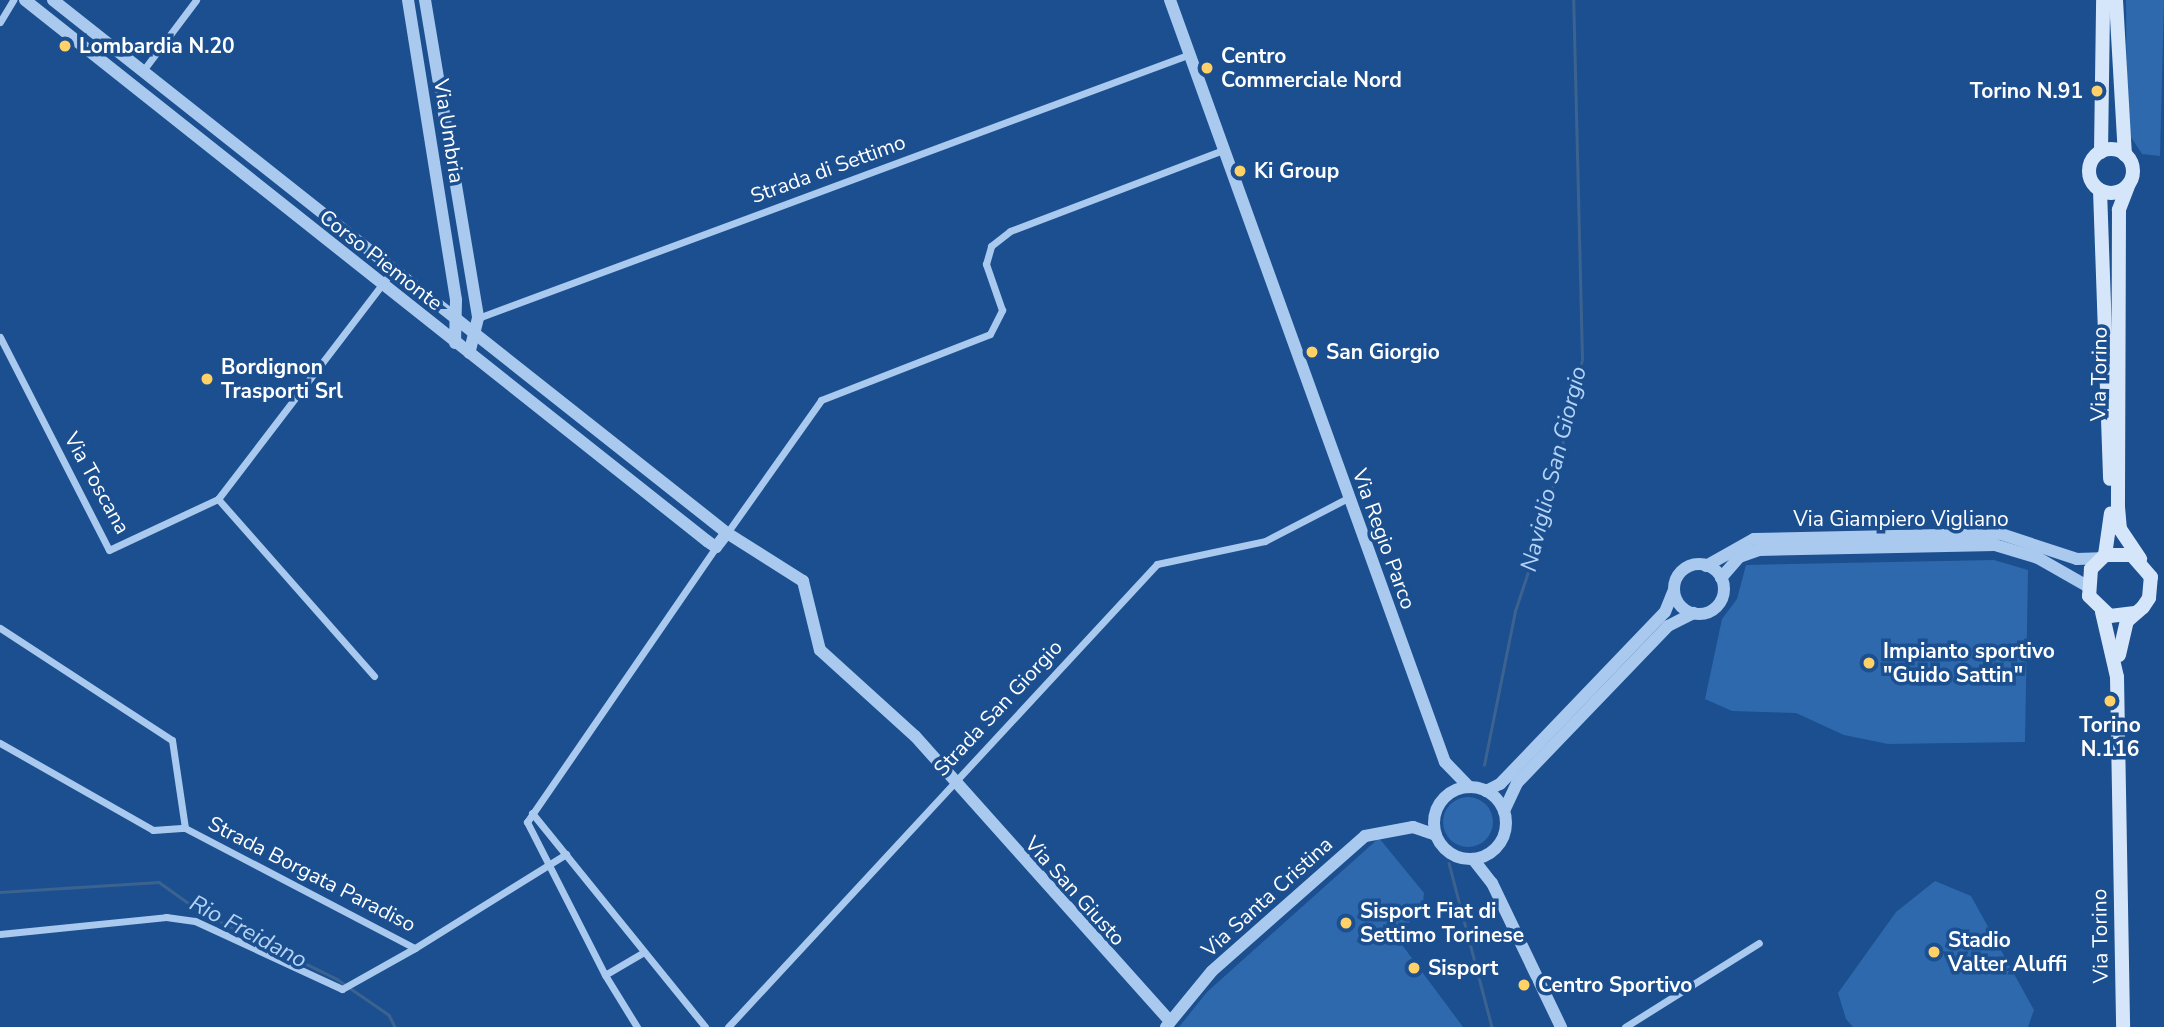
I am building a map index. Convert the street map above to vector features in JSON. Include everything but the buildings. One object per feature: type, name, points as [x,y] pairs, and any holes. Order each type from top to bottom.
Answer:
[{"type":"main road","points":[[2103,0],[2101,152],[2089,170],[2100,190],[2115,193],[2128,186],[2133,171],[2126,155],[2116,0]]},
{"type":"main road","points":[[2101,152],[2126,155]]},
{"type":"main road","name":"Via Torino","points":[[2128,186],[2119,210],[2118,507],[2120,529],[2140,559]]},
{"type":"main road","name":"Via Torino","points":[[2100,190],[2111,493],[2103,557]]},
{"type":"main road","points":[[2103,557],[2140,559],[2152,587],[2122,636],[2118,677],[2102,612],[2087,586],[2103,557]]},
{"type":"main road","points":[[2102,612],[2135,613]]},
{"type":"main road","name":"Via Torino","points":[[2118,677],[2123,1027]]},
{"type":"street","points":[[0,22],[13,0]]},
{"type":"street","name":"Corso Piemonte","points":[[24,0],[150,104],[716,548]]},
{"type":"street","name":"Corso Piemonte","points":[[53,0],[141,73],[727,533]]},
{"type":"street","points":[[141,73],[196,0]]},
{"type":"street","name":"Via Umbria","points":[[408,0],[458,320],[455,343]]},
{"type":"street","name":"Via Umbria","points":[[425,0],[478,318],[469,354]]},
{"type":"street","points":[[637,1027],[605,975],[527,830],[532,813],[821,400],[990,334],[1002,310],[986,264],[991,246],[1010,231],[1223,150],[1191,53],[1170,0]]},
{"type":"street","name":"Strada di Settimo","points":[[478,318],[1191,53]]},
{"type":"street","name":"Via Umbria","points":[[418,61],[434,58]]},
{"type":"street","points":[[150,104],[160,88]]},
{"type":"street","points":[[199,142],[210,127]]},
{"type":"street","name":"Via Regio Parco","points":[[1223,150],[1449,770],[1447,795]]},
{"type":"street","name":"Via Umbria","points":[[442,208],[459,202]]},
{"type":"street","name":"Via Toscana","points":[[0,337],[109,550],[218,499],[393,270]]},
{"type":"street","points":[[636,485],[648,470]]},
{"type":"street","name":"Strada San Giorgio","points":[[728,1027],[1157,564],[1265,541],[1348,498]]},
{"type":"street","points":[[218,499],[374,676]]},
{"type":"street","name":"Via San Giusto","points":[[727,533],[803,582],[818,648],[915,736],[1168,1024]]},
{"type":"street","name":"Via Giampiero Vigliano","points":[[1706,566],[1744,542],[1768,539],[2001,534],[2070,558],[2103,557]]},
{"type":"street","name":"Via Giampiero Vigliano","points":[[1721,578],[1752,551],[1995,545],[2029,555],[2087,586]]},
{"type":"street","points":[[1473,859],[1491,852],[1504,834],[1504,811],[1517,782],[1676,618],[1710,612],[1721,601],[1721,578],[1706,566],[1686,568],[1665,612],[1500,784],[1486,791]]},
{"type":"street","points":[[1674,590],[1680,605],[1694,613]]},
{"type":"street","name":"Strada Borgata Paradiso","points":[[0,628],[165,733],[178,751],[185,828]]},
{"type":"street","name":"Strada Borgata Paradiso","points":[[0,743],[153,830],[185,828],[415,948],[566,854]]},
{"type":"street","name":"Via Regio Parco","points":[[1449,770],[1468,787]]},
{"type":"street","points":[[1436,835],[1437,809],[1447,795],[1468,787],[1486,791],[1504,811]]},
{"type":"street","name":"Via Santa Cristina","points":[[1168,1024],[1212,971],[1360,839],[1413,827],[1437,809]]},
{"type":"street","points":[[532,813],[705,1027]]},
{"type":"street","points":[[1413,827],[1436,835],[1451,853],[1473,859],[1492,883],[1561,1027]]},
{"type":"street","points":[[1491,852],[1492,883]]},
{"type":"street","points":[[0,934],[166,917],[195,921],[342,989],[415,948]]},
{"type":"street","points":[[1625,1027],[1759,943]]},
{"type":"street","points":[[605,975],[645,952]]},
{"type":"shaded area","points":[[2126,0],[2164,0],[2160,156],[2142,154],[2127,131]]},
{"type":"shaded area","name":"Impianto sportivo \"Guido Sattin\"","points":[[1994,560],[2028,570],[2025,742],[1888,744],[1844,735],[1796,713],[1732,711],[1705,699],[1722,619],[1737,599],[1746,565]]},
{"type":"shaded area","points":[[1468,797],[1485,805],[1493,822],[1485,839],[1468,847],[1451,839],[1443,822],[1451,805]]},
{"type":"shaded area","name":"Sisport Fiat di Settimo Torinese","points":[[1379,838],[1424,893],[1422,912],[1394,934],[1463,1027],[1179,1027],[1207,992]]},
{"type":"shaded area","name":"Stadio Valter Aluffi","points":[[1935,881],[1971,896],[2034,1010],[2028,1027],[1853,1027],[1846,1019],[1838,993],[1896,912]]},
{"type":"waterway","name":"Naviglio San Giorgio","points":[[1484,765],[1515,611],[1543,527],[1582,359],[1573,0]]},
{"type":"waterway","points":[[1449,863],[1492,1027]]},
{"type":"waterway","name":"Rio Freidano","points":[[0,892],[159,882],[201,912],[337,979],[389,1015],[395,1027]]},
{"type":"place","name":"Lombardia N.20","points":[[65,46]]},
{"type":"place","name":"Centro Commerciale Nord","points":[[1207,68]]},
{"type":"place","name":"Torino N.91","points":[[2097,91]]},
{"type":"place","name":"Ki Group","points":[[1240,171]]},
{"type":"place","name":"San Giorgio","points":[[1312,352]]},
{"type":"place","name":"Bordignon Trasporti Srl","points":[[207,379]]},
{"type":"place","name":"Impianto sportivo \"Guido Sattin\"","points":[[1869,663]]},
{"type":"place","name":"Torino N.116","points":[[2110,701]]},
{"type":"place","name":"Sisport Fiat di Settimo Torinese","points":[[1346,923]]},
{"type":"place","name":"Stadio Valter Aluffi","points":[[1934,952]]},
{"type":"place","name":"Sisport","points":[[1414,968]]},
{"type":"place","name":"Centro Sportivo","points":[[1524,985]]}]
